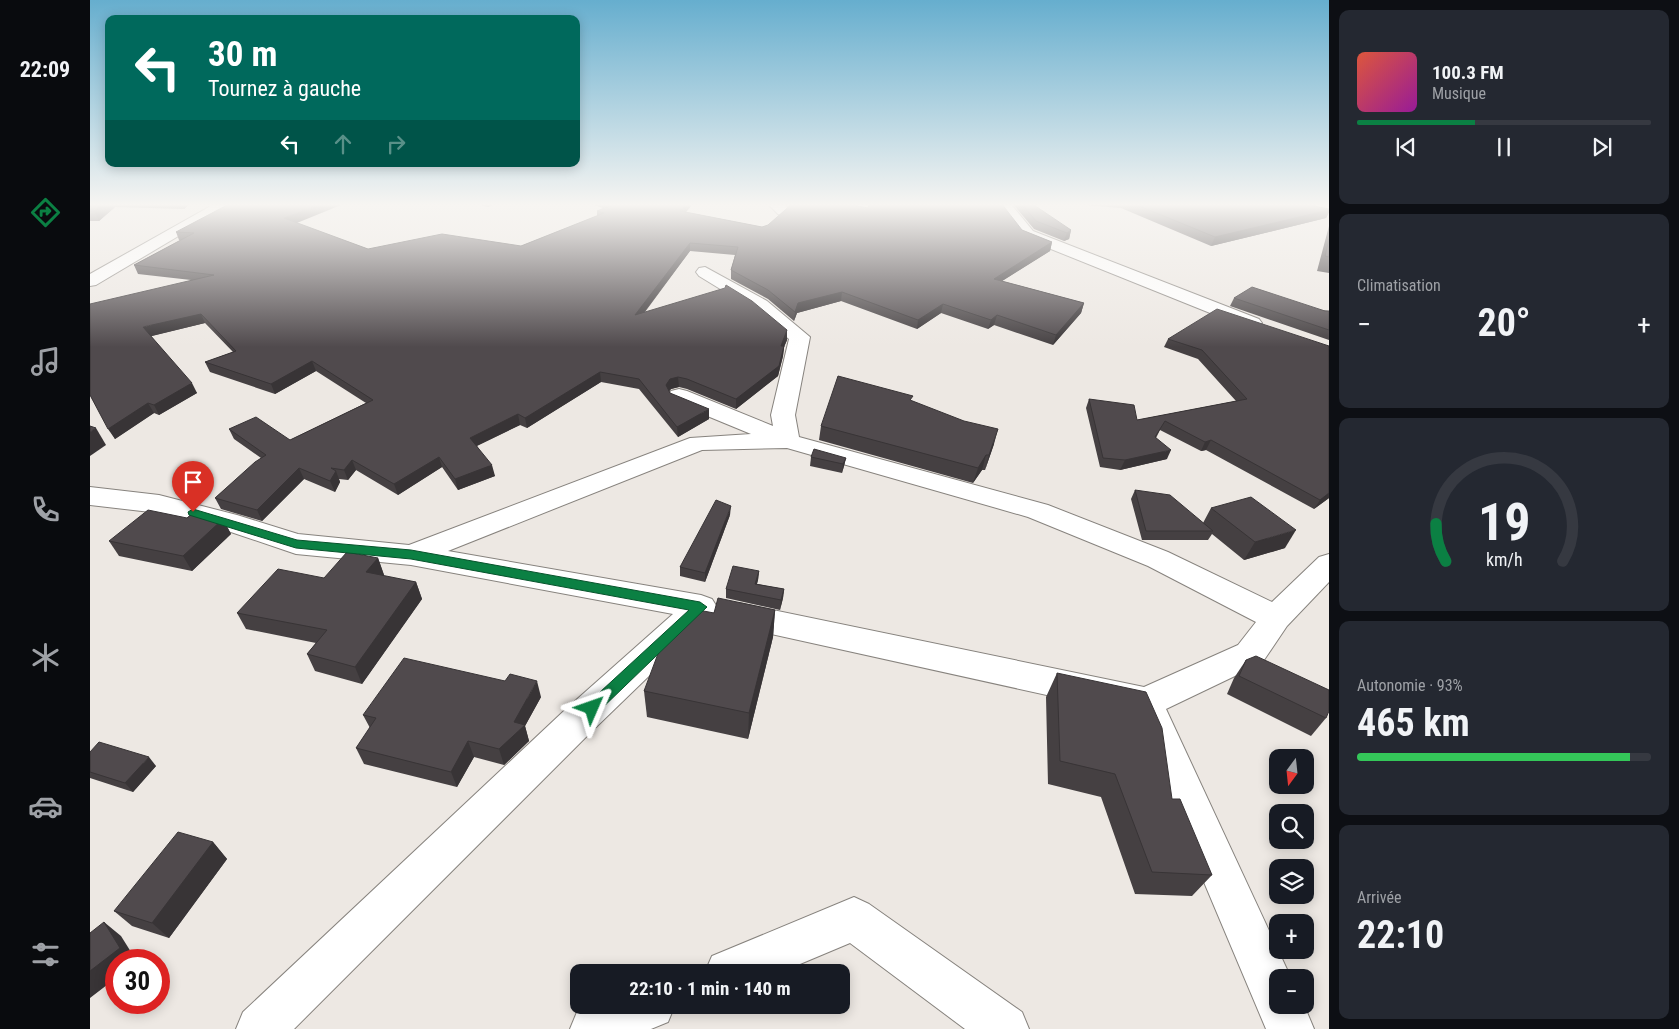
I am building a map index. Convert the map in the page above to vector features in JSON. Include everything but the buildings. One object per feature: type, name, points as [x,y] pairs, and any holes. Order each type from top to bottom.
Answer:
[{"type":"street","points":[[90,281],[142,251]]},
{"type":"street","points":[[1070,251],[1266,328]]},
{"type":"street","points":[[705,272],[760,305],[800,337],[783,414],[788,441]]},
{"type":"street","points":[[679,396],[788,441],[1038,511],[1158,559],[1276,618]]},
{"type":"street","points":[[411,555],[700,443],[788,441]]},
{"type":"street","points":[[90,496],[160,504],[227,521],[296,544],[411,555],[700,607],[1146,702],[1250,654],[1276,618],[1329,564]]},
{"type":"street","points":[[260,1029],[579,720],[700,607]]},
{"type":"street","points":[[1146,702],[1269,981]]},
{"type":"street","points":[[747,964],[854,919],[1005,1029]]},
{"type":"street","points":[[594,1029],[630,1014]]},
{"type":"street","points":[[1283,1014],[1290,1029]]},
{"type":"route","points":[[193,512],[296,544],[411,555],[700,607],[592,708]]}]
